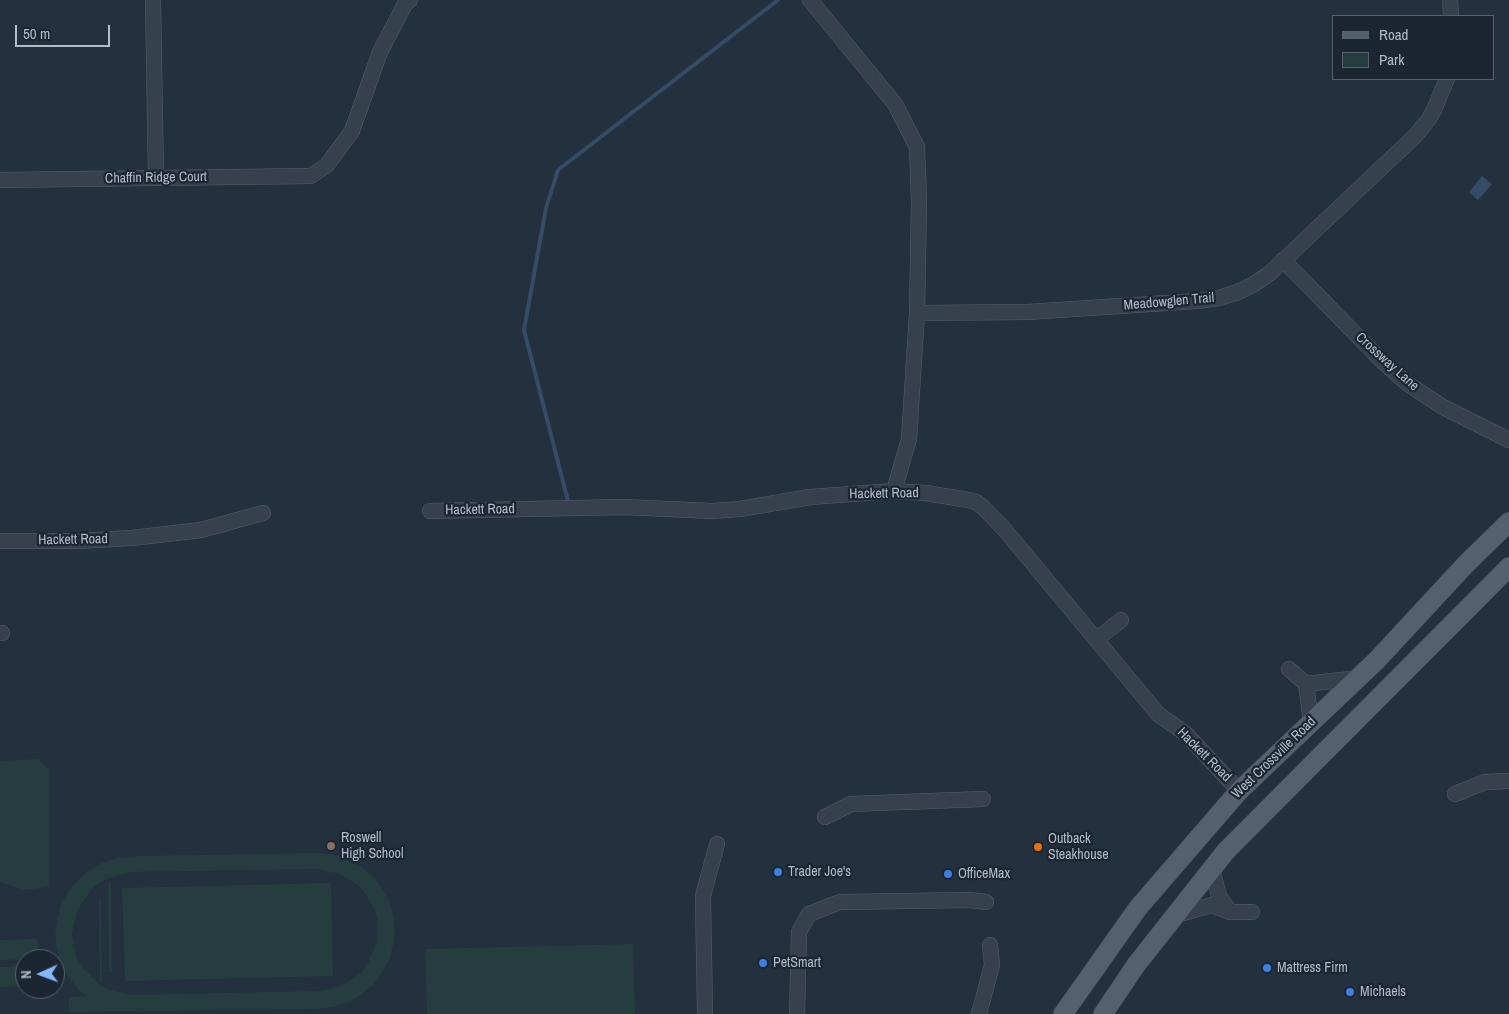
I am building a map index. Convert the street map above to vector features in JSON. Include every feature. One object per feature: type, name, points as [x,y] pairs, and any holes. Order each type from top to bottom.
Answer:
[{"type":"main road","name":"West Crossville Road","points":[[1063,1014],[1138,908],[1238,791],[1359,678],[1466,564],[1509,522]]},
{"type":"main road","points":[[1103,1014],[1136,965],[1226,851],[1509,567]]},
{"type":"street","points":[[153,0],[156,178]]},
{"type":"street","name":"Chaffin Ridge Court","points":[[0,180],[312,176],[327,165],[352,131],[380,52],[405,4],[410,0]]},
{"type":"street","points":[[810,0],[895,104],[917,147],[919,201],[917,313],[909,439],[894,491]]},
{"type":"street","points":[[1450,0],[1451,15]]},
{"type":"street","name":"Meadowglen Trail","points":[[917,313],[1028,312],[1219,298],[1238,292],[1268,274],[1415,136],[1429,119],[1447,80]]},
{"type":"street","name":"Crossway Lane","points":[[1283,260],[1382,362],[1408,384],[1443,407],[1509,440]]},
{"type":"street","name":"Hackett Road","points":[[430,511],[624,507],[712,511],[740,509],[810,497],[894,491],[926,493],[968,500],[984,508],[1158,714],[1186,734],[1238,791]]},
{"type":"street","name":"Hackett Road","points":[[0,541],[78,541],[132,538],[201,530],[263,513]]},
{"type":"street","points":[[1097,640],[1121,620]]},
{"type":"street","points":[[1290,669],[1306,684],[1312,722]]},
{"type":"street","points":[[1306,684],[1359,678]]},
{"type":"street","points":[[1455,794],[1486,782],[1509,781]]},
{"type":"street","points":[[825,817],[851,804],[984,799]]},
{"type":"street","points":[[705,1014],[703,896],[717,844]]},
{"type":"street","points":[[1212,869],[1219,896],[1230,912]]},
{"type":"street","points":[[797,1014],[798,932],[809,914],[840,902],[970,900],[986,902]]},
{"type":"street","points":[[1176,914],[1212,905],[1230,912],[1252,912]]},
{"type":"street","points":[[979,1014],[992,965],[990,945]]},
{"type":"green space","points":[[38,759],[49,770],[49,887],[24,890],[0,882],[0,761]]},
{"type":"green space","points":[[316,853],[332,854],[346,859],[372,875],[389,900],[395,930],[389,960],[373,985],[361,995],[333,1007],[318,1009],[69,1012],[69,997],[87,996],[79,990],[65,971],[65,949],[57,949],[55,935],[61,905],[68,892],[89,870],[117,858]],"holes":[[[317,869],[340,874],[360,887],[373,906],[377,918],[377,941],[368,963],[361,973],[341,986],[318,991],[132,995],[110,990],[100,985],[83,968],[77,958],[74,946],[72,934],[77,911],[90,891],[99,883],[109,878],[131,872]]]},
{"type":"green space","points":[[108,883],[111,883],[112,972],[109,972]]},
{"type":"green space","points":[[331,883],[333,976],[125,981],[122,888]]},
{"type":"green space","points":[[99,899],[101,899],[102,982],[100,981]]},
{"type":"green space","points":[[37,939],[38,949],[15,949],[15,960],[0,960],[0,940]]},
{"type":"green space","points":[[633,944],[635,1014],[427,1014],[425,949]]},
{"type":"green space","points":[[15,966],[15,986],[0,987],[0,967]]},
{"type":"water","points":[[1482,176],[1492,184],[1478,200],[1469,192]]},
{"type":"waterway","points":[[568,501],[524,330],[546,208],[558,170],[778,0]]},
{"type":"place","name":"Roswell High School","points":[[331,846]]},
{"type":"place","name":"Outback Steakhouse","points":[[1038,847]]},
{"type":"place","name":"Trader Joe's","points":[[778,872]]},
{"type":"place","name":"OfficeMax","points":[[948,874]]},
{"type":"place","name":"PetSmart","points":[[763,963]]},
{"type":"place","name":"Mattress Firm","points":[[1267,968]]},
{"type":"place","name":"Michaels","points":[[1350,992]]}]
